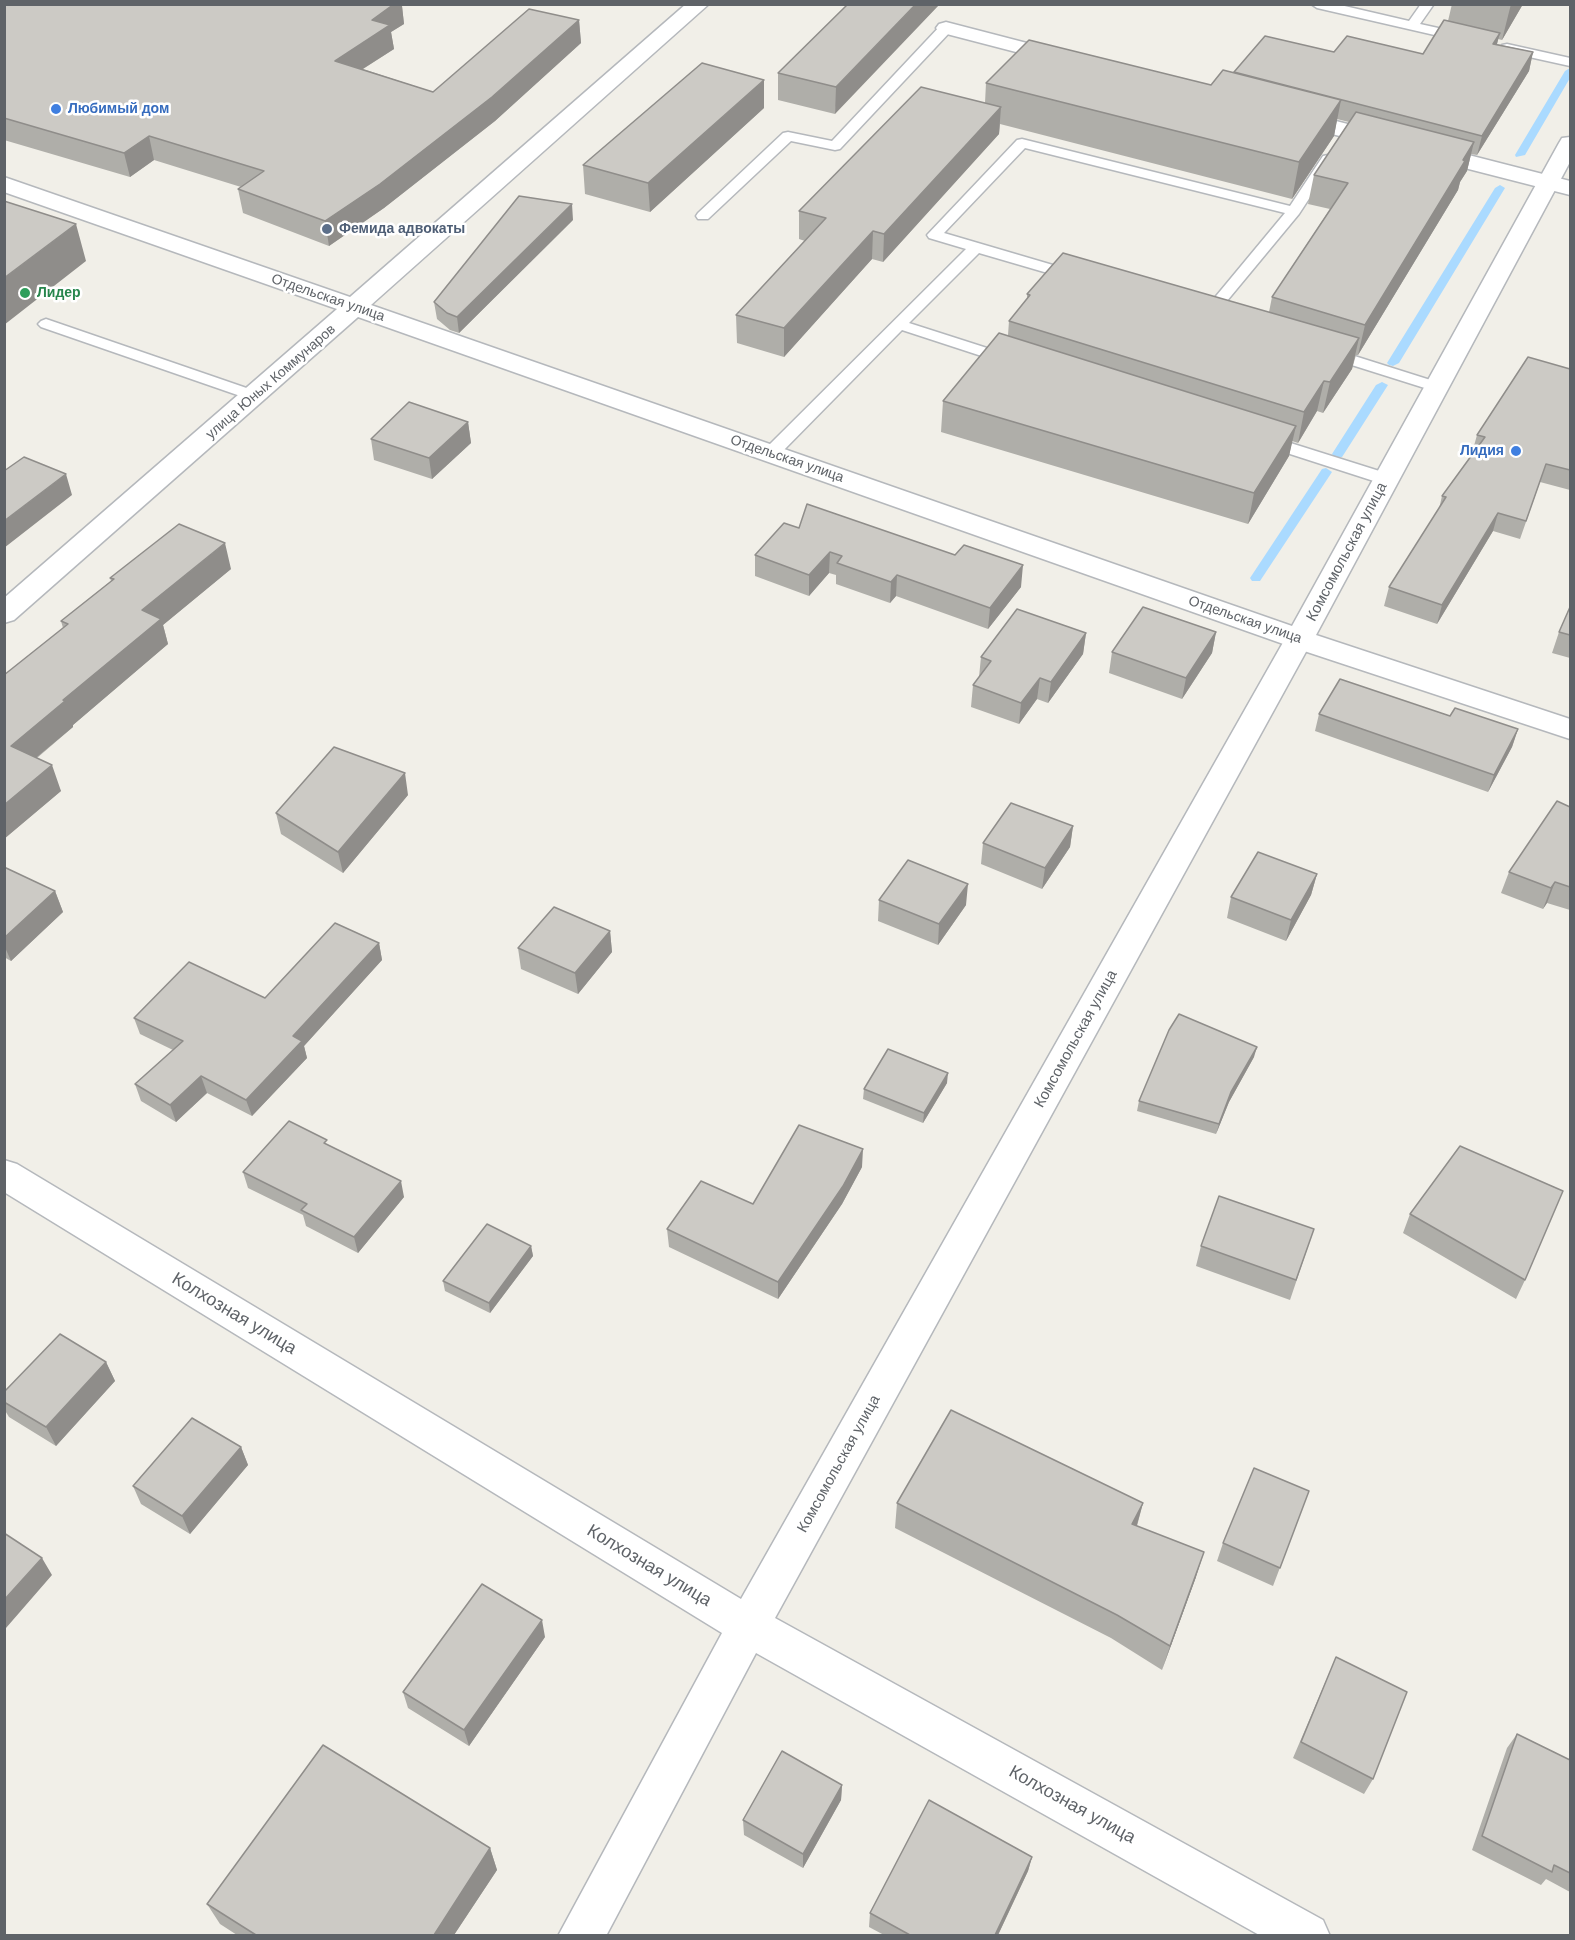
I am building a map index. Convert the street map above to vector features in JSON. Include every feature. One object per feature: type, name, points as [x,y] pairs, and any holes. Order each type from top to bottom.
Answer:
[{"type":"street","name":"улица Юных Коммунаров","points":[[4,615],[356,308],[699,4]]},
{"type":"street","points":[[946,28],[1083,63]]},
{"type":"street","points":[[1278,113],[1341,141],[1559,185]]},
{"type":"street","name":"Комсомольская улица","points":[[581,1935],[748,1626],[1299,639],[1437,387],[1559,185],[1570,143]]},
{"type":"street","name":"Отдельская улица","points":[[4,184],[1299,639],[1570,729]]},
{"type":"street","name":"Колхозная улица","points":[[4,1174],[748,1626],[1307,1935]]},
{"type":"lane","points":[[1317,4],[1570,62]]},
{"type":"lane","points":[[1412,26],[1428,4]]},
{"type":"lane","points":[[703,216],[788,136],[835,146],[946,28]]},
{"type":"lane","points":[[1207,316],[1294,211],[1341,141]]},
{"type":"lane","points":[[1086,279],[934,235],[1022,143],[1294,211]]},
{"type":"lane","points":[[771,453],[976,247]]},
{"type":"lane","points":[[46,324],[255,396]]},
{"type":"lane","points":[[898,324],[1023,364]]},
{"type":"lane","points":[[1306,346],[1437,387]]},
{"type":"lane","points":[[1250,436],[1386,479]]},
{"type":"building","points":[[4,4],[394,4],[372,20],[390,25],[335,61],[433,92],[529,9],[579,20],[492,97],[380,184],[325,221],[238,189],[264,171],[149,136],[124,153],[4,118]]},
{"type":"building","points":[[848,4],[916,4],[836,87],[778,73]]},
{"type":"building","points":[[1444,20],[1500,33],[1493,44],[1533,52],[1482,136],[1234,72],[1265,36],[1334,52],[1347,36],[1423,54]]},
{"type":"building","points":[[1029,40],[1211,85],[1223,70],[1341,100],[1299,162],[986,83]]},
{"type":"building","points":[[702,63],[764,80],[648,183],[583,165]]},
{"type":"building","points":[[921,87],[1001,107],[884,234],[873,231],[784,328],[736,315],[826,218],[799,211]]},
{"type":"building","points":[[1356,112],[1474,142],[1463,160],[1465,161],[1365,325],[1272,297],[1348,183],[1314,175]]},
{"type":"building","points":[[519,196],[572,204],[457,317],[447,313],[434,302]]},
{"type":"building","points":[[4,201],[76,224],[4,278]]},
{"type":"building","points":[[1063,253],[1359,338],[1330,382],[1324,381],[1304,412],[1009,321],[1030,295],[1027,294]]},
{"type":"building","points":[[999,333],[1296,426],[1254,493],[943,401]]},
{"type":"building","points":[[1528,357],[1570,369],[1570,470],[1546,464],[1526,521],[1498,513],[1442,605],[1389,587],[1446,497],[1442,496],[1485,437],[1477,435]]},
{"type":"building","points":[[409,402],[468,422],[429,458],[371,439]]},
{"type":"building","points":[[24,457],[66,474],[4,521],[4,471]]},
{"type":"building","points":[[807,504],[955,555],[964,545],[1023,565],[990,608],[897,575],[891,582],[837,563],[842,556],[830,552],[809,575],[755,555],[784,523],[799,528]]},
{"type":"building","points":[[179,524],[225,543],[142,610],[161,619],[11,746],[52,765],[4,805],[4,675],[68,624],[61,621],[114,579],[110,578]]},
{"type":"building","points":[[1143,607],[1216,632],[1186,678],[1112,652]]},
{"type":"building","points":[[1570,607],[1570,635],[1559,632]]},
{"type":"building","points":[[1017,609],[1086,633],[1051,682],[1040,678],[1021,703],[973,685],[991,661],[981,657]]},
{"type":"building","points":[[1340,679],[1450,716],[1455,708],[1518,729],[1494,775],[1319,714]]},
{"type":"building","points":[[334,747],[405,773],[338,852],[276,813]]},
{"type":"building","points":[[1557,801],[1570,807],[1570,887],[1555,882],[1551,888],[1509,872]]},
{"type":"building","points":[[1011,803],[1073,826],[1045,868],[983,843]]},
{"type":"building","points":[[1258,852],[1317,874],[1291,920],[1231,897]]},
{"type":"building","points":[[908,860],[968,884],[939,924],[879,900]]},
{"type":"building","points":[[4,867],[55,891],[4,938]]},
{"type":"building","points":[[554,907],[610,931],[575,973],[518,948]]},
{"type":"building","points":[[335,923],[379,943],[293,1036],[302,1041],[246,1100],[201,1076],[170,1105],[135,1084],[183,1041],[134,1018],[189,962],[265,998]]},
{"type":"building","points":[[1179,1014],[1257,1047],[1231,1092],[1219,1124],[1139,1101],[1169,1030]]},
{"type":"building","points":[[888,1049],[948,1073],[924,1113],[864,1089]]},
{"type":"building","points":[[289,1121],[327,1140],[324,1143],[401,1181],[354,1237],[301,1210],[307,1204],[243,1172]]},
{"type":"building","points":[[799,1125],[863,1149],[843,1186],[778,1282],[667,1229],[701,1181],[753,1204]]},
{"type":"building","points":[[1460,1146],[1563,1191],[1525,1280],[1410,1214]]},
{"type":"building","points":[[1219,1196],[1314,1229],[1296,1280],[1201,1246]]},
{"type":"building","points":[[487,1224],[531,1246],[489,1303],[443,1281]]},
{"type":"building","points":[[60,1334],[106,1362],[46,1427],[4,1402],[4,1392]]},
{"type":"building","points":[[951,1410],[1143,1503],[1132,1524],[1204,1552],[1170,1646],[1117,1615],[897,1503]]},
{"type":"building","points":[[192,1418],[241,1447],[182,1516],[133,1486]]},
{"type":"building","points":[[1254,1468],[1309,1491],[1280,1568],[1223,1543]]},
{"type":"building","points":[[4,1533],[42,1558],[4,1600]]},
{"type":"building","points":[[482,1584],[542,1620],[464,1730],[403,1692]]},
{"type":"building","points":[[1336,1657],[1407,1692],[1373,1779],[1301,1742]]},
{"type":"building","points":[[1517,1734],[1570,1760],[1570,1873],[1554,1865],[1552,1872],[1482,1836]]},
{"type":"building","points":[[323,1745],[490,1848],[434,1935],[256,1935],[207,1904]]},
{"type":"building","points":[[782,1751],[842,1785],[803,1854],[743,1820]]},
{"type":"building","points":[[929,1800],[1032,1857],[995,1935],[910,1935],[870,1913]]},
{"type":"waterway","points":[[1520,155],[1570,71]]},
{"type":"waterway","points":[[1393,363],[1500,188]]},
{"type":"waterway","points":[[1338,454],[1382,385]]},
{"type":"waterway","points":[[1256,578],[1326,472]]},
{"type":"place","name":"Любимый дом","points":[[56,109]]},
{"type":"place","name":"Фемида адвокаты","points":[[327,229]]},
{"type":"place","name":"Лидер","points":[[25,293]]},
{"type":"place","name":"Лидия","points":[[1516,451]]}]
